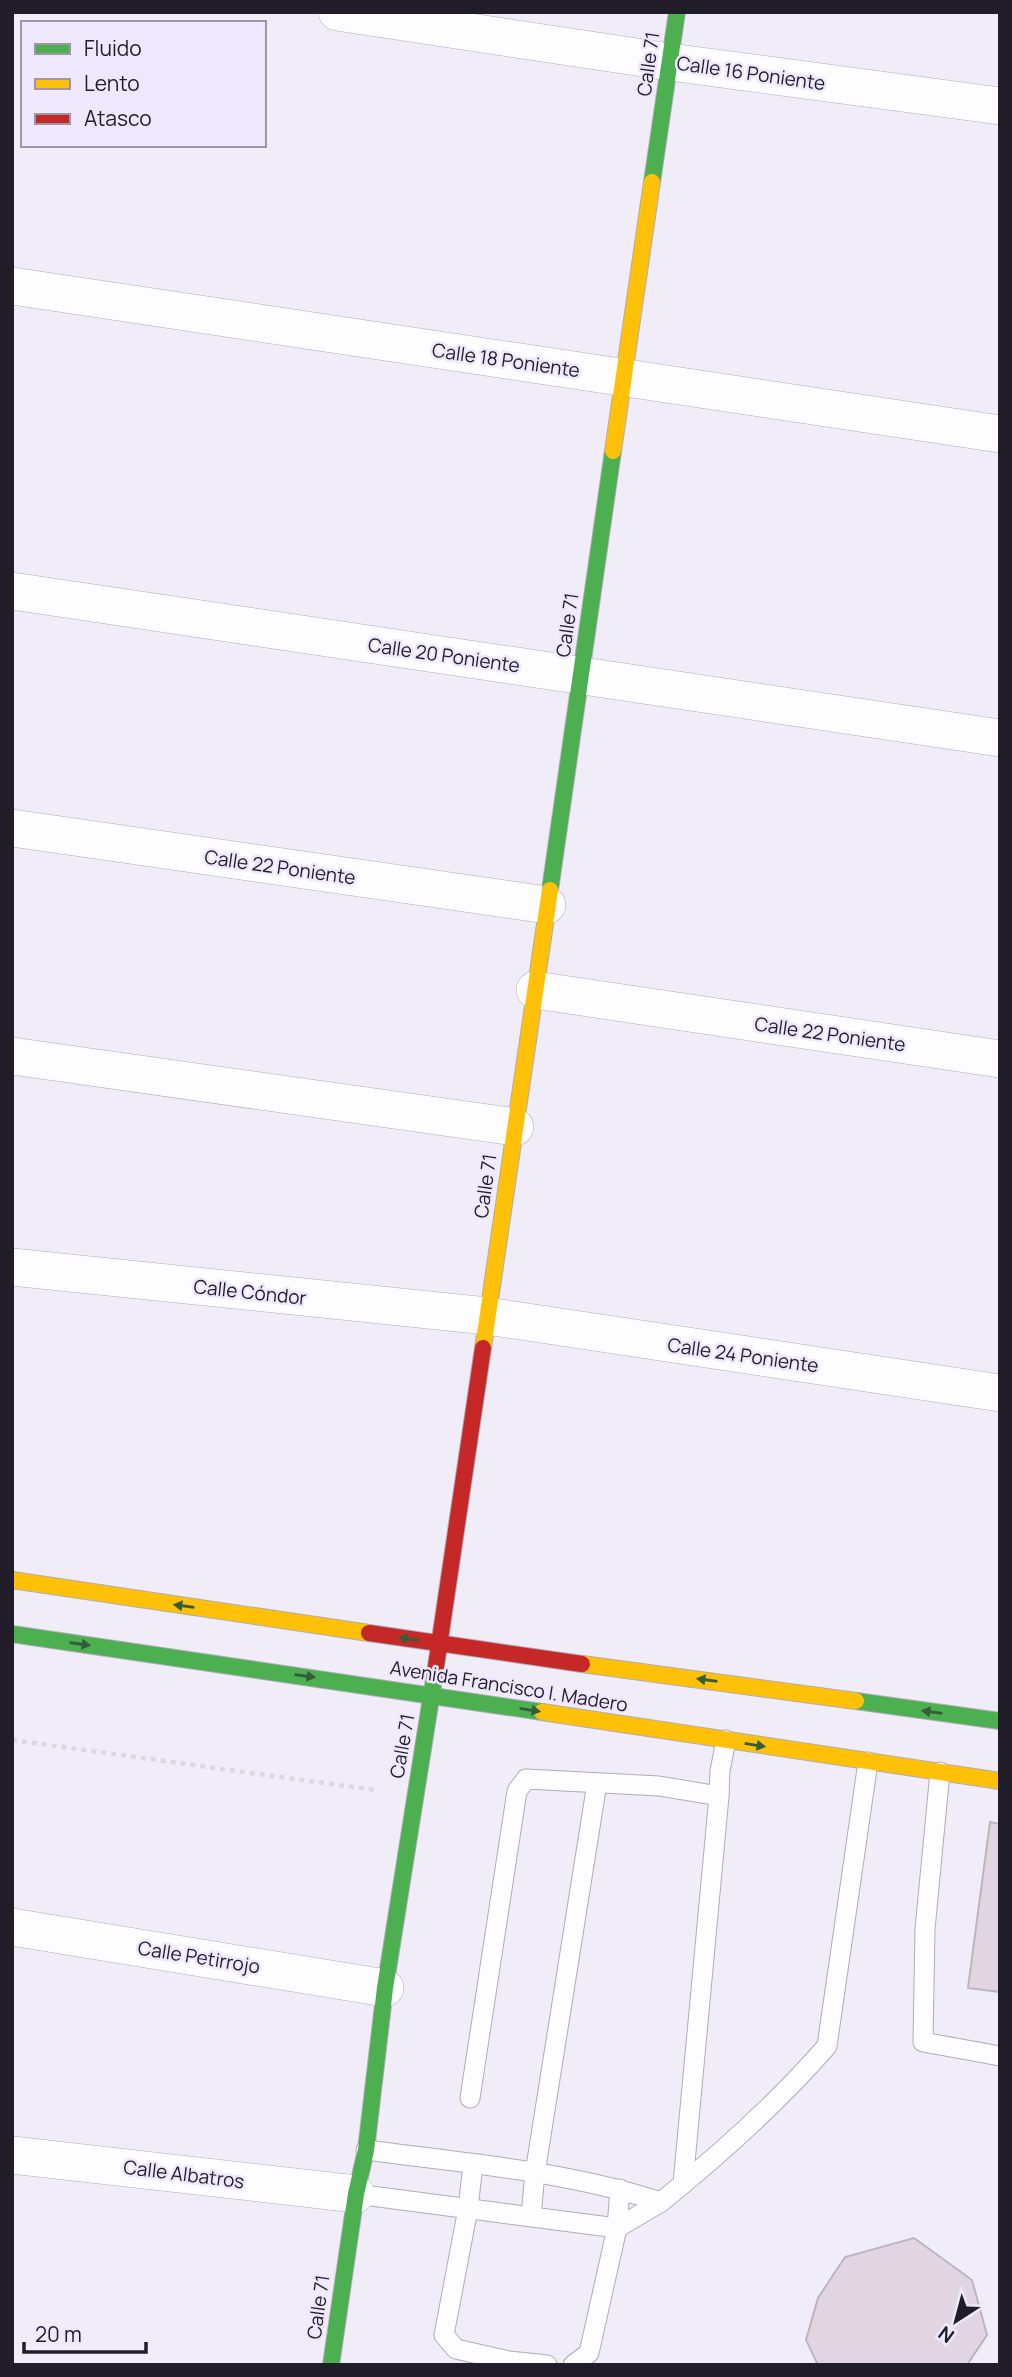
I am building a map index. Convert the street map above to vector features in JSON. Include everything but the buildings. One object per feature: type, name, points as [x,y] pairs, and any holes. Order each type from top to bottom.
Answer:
[{"type":"street","name":"Calle 16 Poniente","points":[[337,12],[670,62],[1000,107]]},
{"type":"street","name":"Calle 71","points":[[331,2365],[356,2194],[366,2150],[385,1988],[440,1644],[677,12]]},
{"type":"street","name":"Calle 18 Poniente","points":[[12,286],[1000,434]]},
{"type":"street","name":"Calle 20 Poniente","points":[[12,591],[1000,738]]},
{"type":"street","name":"Calle 22 Poniente","points":[[12,828],[547,905]]},
{"type":"street","name":"Calle 22 Poniente","points":[[535,990],[1000,1059]]},
{"type":"street","points":[[12,1055],[515,1127]]},
{"type":"street","name":"Calle Cóndor","points":[[12,1267],[487,1317]]},
{"type":"street","name":"Calle 24 Poniente","points":[[487,1317],[1000,1393]]},
{"type":"street","name":"Avenida Francisco I. Madero","points":[[12,1580],[440,1644],[1000,1721]]},
{"type":"street","name":"Avenida Francisco I. Madero","points":[[12,1634],[1000,1781]]},
{"type":"street","name":"Calle Petirrojo","points":[[12,1927],[385,1988]]},
{"type":"street","name":"Calle Albatros","points":[[12,2155],[356,2194]]},
{"type":"lane","points":[[683,2184],[720,1771],[726,1740]]},
{"type":"lane","points":[[356,2194],[617,2228],[661,2202],[683,2184],[799,2078],[827,2046],[868,1762]]},
{"type":"lane","points":[[940,1772],[925,1929],[922,2042],[1000,2056]]},
{"type":"lane","points":[[470,2098],[517,1791],[526,1779],[659,1786],[719,1796]]},
{"type":"lane","points":[[531,2216],[597,1783]]},
{"type":"lane","points":[[366,2150],[536,2173],[621,2189],[661,2202]]},
{"type":"lane","points":[[473,2164],[468,2209],[444,2336],[456,2349],[509,2361],[547,2365]]},
{"type":"lane","points":[[573,2365],[589,2353],[617,2228],[621,2189]]},
{"type":"path","points":[[12,1740],[414,1796]]},
{"type":"traffic: fast","points":[[652,182],[677,12]]},
{"type":"traffic: fast","points":[[550,890],[613,451]]},
{"type":"traffic: fast","points":[[12,1634],[542,1712]]},
{"type":"traffic: fast","points":[[331,2365],[356,2194],[366,2150],[385,1988],[435,1673]]},
{"type":"traffic: fast","points":[[856,1701],[1000,1721]]},
{"type":"traffic: slow","points":[[613,451],[652,182]]},
{"type":"traffic: slow","points":[[483,1348],[550,890]]},
{"type":"traffic: slow","points":[[12,1580],[369,1633]]},
{"type":"traffic: slow","points":[[582,1664],[856,1701]]},
{"type":"traffic: slow","points":[[542,1712],[1000,1781]]},
{"type":"traffic: jam","points":[[435,1673],[483,1348]]},
{"type":"traffic: jam","points":[[369,1633],[582,1664]]}]
